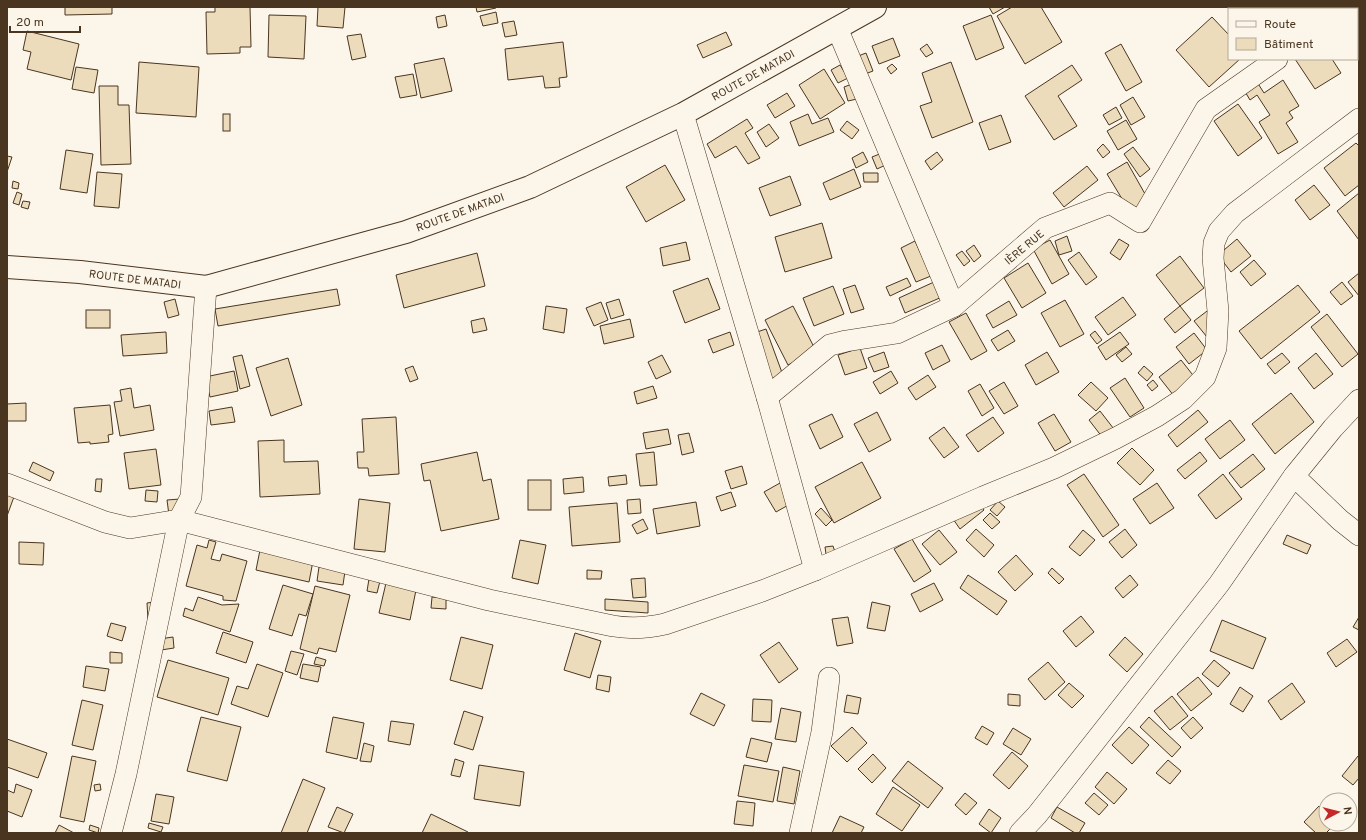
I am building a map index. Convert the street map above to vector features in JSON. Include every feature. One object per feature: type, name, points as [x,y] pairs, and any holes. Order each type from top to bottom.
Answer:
[{"type":"highway","name":"ROUTE DE MATADI","points":[[7,267],[80,272],[206,287],[406,232],[530,187],[683,114],[875,7]]},
{"type":"street","points":[[837,28],[954,306]]},
{"type":"street","name":"IÈRE RUE","points":[[767,397],[830,345],[897,333],[954,306],[1045,228],[1110,202],[1140,222],[1206,109],[1276,60]]},
{"type":"street","points":[[683,114],[767,397],[815,570]]},
{"type":"street","points":[[7,484],[105,522],[130,528],[179,520],[489,600],[632,629],[665,624],[762,591],[815,570],[1081,456],[1157,416],[1183,399],[1204,377],[1216,348],[1218,311],[1213,258],[1214,243],[1219,231],[1235,213],[1359,119]]},
{"type":"street","points":[[111,833],[126,774],[179,520],[191,496],[206,287]]},
{"type":"street","points":[[1020,833],[1042,809],[1219,584],[1294,476],[1333,428],[1359,400]]},
{"type":"street","points":[[1294,476],[1340,520],[1359,535]]},
{"type":"street","points":[[800,833],[822,732],[829,678]]},
{"type":"building","points":[[65,7],[112,7],[112,14],[65,15]]},
{"type":"building","points":[[215,7],[250,7],[251,47],[240,47],[240,53],[207,54],[206,12],[215,12]]},
{"type":"building","points":[[318,7],[345,7],[343,28],[317,26]]},
{"type":"building","points":[[476,7],[495,7],[496,8],[477,12]]},
{"type":"building","points":[[989,7],[1005,7],[993,14]]},
{"type":"building","points":[[1012,7],[1041,7],[1062,42],[1025,64],[997,16]]},
{"type":"building","points":[[1246,7],[1298,8],[1246,8]]},
{"type":"building","points":[[496,12],[498,23],[483,26],[480,16]]},
{"type":"building","points":[[269,15],[306,16],[304,59],[268,57]]},
{"type":"building","points":[[445,15],[447,26],[438,28],[436,17]]},
{"type":"building","points":[[991,15],[1004,48],[976,60],[963,26]]},
{"type":"building","points":[[1212,17],[1228,34],[1228,60],[1239,60],[1209,87],[1176,50]]},
{"type":"building","points":[[514,21],[517,35],[505,37],[502,23]]},
{"type":"building","points":[[27,31],[79,44],[71,80],[27,69],[31,52],[23,50]]},
{"type":"building","points":[[726,32],[732,45],[703,58],[697,45]]},
{"type":"building","points":[[361,34],[366,57],[352,60],[347,36]]},
{"type":"building","points":[[893,38],[900,56],[879,64],[872,46]]},
{"type":"building","points":[[563,42],[567,77],[559,78],[560,87],[545,88],[543,76],[508,80],[505,49]]},
{"type":"building","points":[[927,44],[933,53],[926,57],[920,49]]},
{"type":"building","points":[[1121,44],[1142,82],[1126,91],[1105,53]]},
{"type":"building","points":[[866,53],[873,71],[860,76],[853,58]]},
{"type":"building","points":[[444,58],[452,91],[421,98],[414,64]]},
{"type":"building","points":[[1296,60],[1333,60],[1341,73],[1315,89]]},
{"type":"building","points":[[139,62],[199,67],[196,117],[136,113]]},
{"type":"building","points":[[951,62],[973,122],[932,138],[920,106],[932,102],[922,73]]},
{"type":"building","points":[[892,64],[897,69],[891,74],[887,68]]},
{"type":"building","points":[[840,65],[848,78],[838,83],[831,70]]},
{"type":"building","points":[[1072,65],[1082,80],[1058,96],[1077,126],[1054,140],[1025,96]]},
{"type":"building","points":[[76,67],[98,70],[94,93],[72,89]]},
{"type":"building","points":[[824,69],[845,103],[820,119],[799,85]]},
{"type":"building","points":[[413,74],[417,95],[400,98],[395,77]]},
{"type":"building","points":[[1283,80],[1299,106],[1289,112],[1293,118],[1286,123],[1298,142],[1278,154],[1259,122],[1270,115],[1257,95],[1250,100],[1244,90],[1257,82],[1264,93]]},
{"type":"building","points":[[852,84],[857,99],[848,101],[844,87]]},
{"type":"building","points":[[99,86],[118,86],[118,105],[129,105],[131,164],[101,165]]},
{"type":"building","points":[[787,93],[795,106],[775,118],[767,105]]},
{"type":"building","points":[[1133,97],[1145,117],[1131,125],[1120,105]]},
{"type":"building","points":[[1238,104],[1262,138],[1238,156],[1214,121]]},
{"type":"building","points":[[1116,107],[1122,118],[1109,125],[1103,115]]},
{"type":"building","points":[[223,114],[230,114],[230,131],[223,131]]},
{"type":"building","points":[[808,114],[812,124],[828,118],[834,132],[799,146],[790,122]]},
{"type":"building","points":[[1001,115],[1011,142],[989,150],[979,123]]},
{"type":"building","points":[[747,119],[753,128],[745,133],[760,158],[748,164],[736,146],[715,158],[707,144]]},
{"type":"building","points":[[1126,120],[1137,139],[1118,150],[1107,131]]},
{"type":"building","points":[[847,121],[859,130],[852,139],[840,130]]},
{"type":"building","points":[[769,124],[779,138],[766,147],[757,132]]},
{"type":"building","points":[[1356,143],[1359,146],[1359,185],[1345,196],[1324,168]]},
{"type":"building","points":[[1103,144],[1110,152],[1103,158],[1097,150]]},
{"type":"building","points":[[1133,147],[1150,169],[1140,177],[1124,154]]},
{"type":"building","points":[[66,150],[93,154],[87,193],[60,189]]},
{"type":"building","points":[[887,151],[892,162],[877,169],[872,157]]},
{"type":"building","points":[[863,152],[868,162],[856,168],[852,158]]},
{"type":"building","points":[[937,152],[943,160],[931,170],[925,161]]},
{"type":"building","points":[[7,156],[12,157],[7,172]]},
{"type":"building","points":[[1127,162],[1149,201],[1130,212],[1107,174]]},
{"type":"building","points":[[665,165],[685,200],[646,222],[626,187]]},
{"type":"building","points":[[1087,166],[1098,180],[1064,207],[1053,193]]},
{"type":"building","points":[[854,169],[861,187],[830,200],[823,183]]},
{"type":"building","points":[[97,172],[122,174],[119,208],[94,206]]},
{"type":"building","points":[[863,173],[878,173],[878,182],[864,182]]},
{"type":"building","points":[[790,176],[801,205],[770,216],[759,188]]},
{"type":"building","points":[[13,181],[19,183],[18,189],[12,188]]},
{"type":"building","points":[[1314,185],[1330,205],[1310,220],[1295,200]]},
{"type":"building","points":[[17,192],[22,194],[19,205],[13,203]]},
{"type":"building","points":[[1359,193],[1359,240],[1337,211]]},
{"type":"building","points":[[23,201],[30,202],[28,209],[21,207]]},
{"type":"building","points":[[822,223],[832,258],[785,272],[775,237]]},
{"type":"building","points":[[1067,236],[1072,251],[1059,255],[1055,241]]},
{"type":"building","points":[[1119,239],[1129,245],[1120,260],[1110,253]]},
{"type":"building","points":[[1237,239],[1251,256],[1231,272],[1218,255]]},
{"type":"building","points":[[1050,240],[1069,274],[1052,284],[1033,249]]},
{"type":"building","points":[[915,241],[931,276],[916,282],[901,248]]},
{"type":"building","points":[[686,242],[690,260],[663,266],[660,248]]},
{"type":"building","points":[[974,245],[981,256],[974,262],[966,251]]},
{"type":"building","points":[[962,251],[970,261],[964,266],[956,255]]},
{"type":"building","points":[[1079,252],[1097,277],[1086,285],[1068,260]]},
{"type":"building","points":[[477,253],[485,286],[404,308],[396,275]]},
{"type":"building","points":[[1180,256],[1204,288],[1180,306],[1156,275]]},
{"type":"building","points":[[1254,260],[1266,274],[1251,286],[1240,272]]},
{"type":"building","points":[[1028,263],[1046,293],[1022,308],[1004,278]]},
{"type":"building","points":[[1359,273],[1359,296],[1348,282]]},
{"type":"building","points":[[708,278],[720,309],[685,323],[673,291]]},
{"type":"building","points":[[907,278],[911,286],[890,296],[886,287]]},
{"type":"building","points":[[934,282],[942,297],[905,313],[899,298]]},
{"type":"building","points":[[1342,282],[1353,296],[1341,305],[1330,292]]},
{"type":"building","points":[[855,285],[864,309],[851,313],[843,289]]},
{"type":"building","points":[[1298,285],[1320,312],[1261,359],[1239,331]]},
{"type":"building","points":[[833,286],[844,314],[814,326],[803,298]]},
{"type":"building","points":[[337,289],[340,305],[218,326],[215,309]]},
{"type":"building","points":[[1123,297],[1136,315],[1108,335],[1095,317]]},
{"type":"building","points":[[175,299],[179,315],[168,318],[164,302]]},
{"type":"building","points":[[619,299],[624,315],[611,319],[606,303]]},
{"type":"building","points":[[1065,300],[1084,334],[1060,347],[1041,313]]},
{"type":"building","points":[[1009,301],[1017,315],[993,328],[986,315]]},
{"type":"building","points":[[601,302],[608,320],[594,326],[586,308]]},
{"type":"building","points":[[546,306],[567,309],[564,333],[543,329]]},
{"type":"building","points":[[793,306],[816,351],[788,365],[765,320]]},
{"type":"building","points":[[1180,306],[1191,320],[1175,333],[1164,319]]},
{"type":"building","points":[[1211,308],[1211,342],[1194,321]]},
{"type":"building","points":[[86,310],[110,310],[110,328],[86,328]]},
{"type":"building","points":[[966,313],[987,351],[971,360],[949,322]]},
{"type":"building","points":[[1327,314],[1358,354],[1342,367],[1311,327]]},
{"type":"building","points":[[484,318],[487,330],[473,333],[471,321]]},
{"type":"building","points":[[630,319],[634,337],[604,344],[600,326]]},
{"type":"building","points":[[766,329],[784,378],[770,384],[751,334]]},
{"type":"building","points":[[1008,330],[1015,341],[998,351],[991,340]]},
{"type":"building","points":[[1095,331],[1102,340],[1097,344],[1090,335]]},
{"type":"building","points":[[166,332],[167,353],[123,356],[121,335]]},
{"type":"building","points":[[730,332],[734,345],[713,353],[708,340]]},
{"type":"building","points":[[1120,332],[1129,344],[1106,360],[1098,347]]},
{"type":"building","points":[[1194,333],[1207,350],[1189,364],[1176,347]]},
{"type":"building","points":[[942,345],[950,361],[933,370],[925,353]]},
{"type":"building","points":[[1126,347],[1132,354],[1122,362],[1116,355]]},
{"type":"building","points":[[860,348],[867,368],[845,375],[838,355]]},
{"type":"building","points":[[884,352],[889,367],[874,372],[868,358]]},
{"type":"building","points":[[1047,352],[1059,372],[1036,385],[1025,365]]},
{"type":"building","points":[[1282,353],[1290,362],[1275,374],[1267,364]]},
{"type":"building","points":[[1316,353],[1333,374],[1314,389],[1298,368]]},
{"type":"building","points":[[242,355],[250,386],[240,389],[233,357]]},
{"type":"building","points":[[662,355],[671,372],[656,379],[648,362]]},
{"type":"building","points":[[288,358],[302,405],[271,416],[256,368]]},
{"type":"building","points":[[1181,360],[1196,379],[1174,396],[1159,377]]},
{"type":"building","points":[[413,366],[418,379],[410,382],[405,369]]},
{"type":"building","points":[[1144,366],[1153,374],[1147,381],[1138,373]]},
{"type":"building","points":[[234,371],[238,391],[210,397],[205,377]]},
{"type":"building","points":[[891,371],[898,383],[880,394],[873,382]]},
{"type":"building","points":[[928,375],[936,387],[916,400],[908,388]]},
{"type":"building","points":[[1125,378],[1144,408],[1130,417],[1110,388]]},
{"type":"building","points":[[1153,380],[1158,386],[1152,391],[1147,385]]},
{"type":"building","points":[[1004,382],[1018,406],[1004,414],[989,391]]},
{"type":"building","points":[[1091,382],[1108,398],[1096,411],[1078,395]]},
{"type":"building","points":[[980,384],[994,408],[982,416],[968,391]]},
{"type":"building","points":[[653,386],[657,398],[637,404],[634,392]]},
{"type":"building","points":[[131,388],[134,408],[150,405],[154,430],[120,436],[114,402],[122,401],[120,390]]},
{"type":"building","points":[[1291,393],[1314,422],[1275,454],[1252,424]]},
{"type":"building","points":[[26,403],[26,421],[7,421],[7,404]]},
{"type":"building","points":[[110,405],[113,434],[108,435],[109,442],[90,444],[90,442],[78,443],[74,408]]},
{"type":"building","points":[[232,407],[235,422],[211,425],[209,411]]},
{"type":"building","points":[[1198,410],[1208,422],[1177,447],[1168,435]]},
{"type":"building","points":[[1100,411],[1117,433],[1106,442],[1089,420]]},
{"type":"building","points":[[877,412],[891,440],[869,452],[854,424]]},
{"type":"building","points":[[832,414],[843,437],[820,449],[809,425]]},
{"type":"building","points":[[1054,414],[1071,442],[1055,451],[1038,423]]},
{"type":"building","points":[[396,417],[399,474],[369,476],[368,468],[358,468],[357,452],[364,452],[362,419]]},
{"type":"building","points":[[993,417],[1004,433],[978,452],[966,435]]},
{"type":"building","points":[[1230,420],[1245,440],[1220,459],[1205,439]]},
{"type":"building","points":[[944,427],[959,447],[944,458],[929,438]]},
{"type":"building","points":[[668,429],[671,444],[646,449],[643,433]]},
{"type":"building","points":[[689,433],[694,452],[682,455],[678,435]]},
{"type":"building","points":[[284,440],[284,462],[318,461],[320,494],[260,497],[258,441]]},
{"type":"building","points":[[1132,448],[1154,470],[1140,485],[1117,463]]},
{"type":"building","points":[[156,449],[161,485],[129,489],[124,453]]},
{"type":"building","points":[[477,452],[483,481],[491,479],[499,519],[441,531],[430,480],[424,481],[421,464]]},
{"type":"building","points":[[654,452],[657,485],[640,486],[636,454]]},
{"type":"building","points":[[1200,452],[1207,461],[1185,479],[1177,470]]},
{"type":"building","points":[[1253,454],[1265,469],[1241,488],[1229,473]]},
{"type":"building","points":[[33,462],[54,472],[50,481],[29,471]]},
{"type":"building","points":[[862,462],[881,498],[834,523],[815,487]]},
{"type":"building","points":[[742,466],[747,484],[731,489],[725,471]]},
{"type":"building","points":[[1084,474],[1119,525],[1103,537],[1067,485]]},
{"type":"building","points":[[1223,474],[1242,499],[1216,519],[1198,495]]},
{"type":"building","points":[[626,475],[627,484],[609,486],[608,477]]},
{"type":"building","points":[[583,477],[584,492],[564,494],[563,479]]},
{"type":"building","points":[[96,479],[102,479],[101,492],[95,491]]},
{"type":"building","points":[[528,480],[551,480],[551,510],[528,510]]},
{"type":"building","points":[[780,483],[792,503],[776,512],[764,492]]},
{"type":"building","points":[[1157,483],[1174,508],[1150,524],[1133,499]]},
{"type":"building","points":[[146,490],[158,491],[157,502],[145,501]]},
{"type":"building","points":[[7,491],[15,494],[7,516]]},
{"type":"building","points":[[731,492],[736,506],[721,511],[716,497]]},
{"type":"building","points":[[180,499],[181,514],[169,515],[167,500]]},
{"type":"building","points":[[359,499],[390,503],[385,552],[354,549]]},
{"type":"building","points":[[640,499],[641,513],[628,514],[627,500]]},
{"type":"building","points":[[976,500],[984,510],[960,529],[953,519]]},
{"type":"building","points":[[998,501],[1005,507],[997,516],[990,510]]},
{"type":"building","points":[[696,502],[700,526],[657,534],[653,509]]},
{"type":"building","points":[[617,503],[620,542],[572,546],[569,507]]},
{"type":"building","points":[[821,508],[832,520],[826,526],[815,514]]},
{"type":"building","points":[[990,513],[1000,522],[992,529],[983,520]]},
{"type":"building","points":[[643,519],[648,529],[637,534],[632,525]]},
{"type":"building","points":[[976,529],[994,545],[984,557],[966,540]]},
{"type":"building","points":[[1125,529],[1137,545],[1122,558],[1109,542]]},
{"type":"building","points":[[939,530],[957,552],[940,565],[922,544]]},
{"type":"building","points":[[1083,530],[1095,540],[1080,556],[1069,547]]},
{"type":"building","points":[[1287,535],[1311,545],[1307,554],[1283,544]]},
{"type":"building","points":[[912,539],[931,571],[914,582],[894,549]]},
{"type":"building","points":[[209,540],[216,542],[211,559],[220,561],[222,554],[247,561],[236,601],[223,600],[223,596],[186,586],[197,545],[207,548]]},
{"type":"building","points":[[520,540],[546,545],[538,584],[512,578]]},
{"type":"building","points":[[19,542],[44,543],[43,565],[19,564]]},
{"type":"building","points":[[833,546],[835,552],[826,554],[825,547]]},
{"type":"building","points":[[260,550],[313,561],[309,582],[256,570]]},
{"type":"building","points":[[1016,555],[1033,574],[1015,591],[998,572]]},
{"type":"building","points":[[319,567],[345,571],[343,585],[317,581]]},
{"type":"building","points":[[1052,568],[1064,579],[1059,584],[1048,573]]},
{"type":"building","points":[[587,570],[602,571],[601,579],[587,579]]},
{"type":"building","points":[[968,575],[1007,601],[997,615],[960,588]]},
{"type":"building","points":[[1130,575],[1138,585],[1123,598],[1115,588]]},
{"type":"building","points":[[645,578],[646,597],[633,598],[631,579]]},
{"type":"building","points":[[369,579],[380,581],[377,593],[367,591]]},
{"type":"building","points":[[386,583],[416,590],[410,620],[379,613]]},
{"type":"building","points":[[934,583],[943,600],[920,612],[911,594]]},
{"type":"building","points":[[283,585],[313,594],[306,616],[299,614],[292,636],[269,629]]},
{"type":"building","points":[[315,586],[350,595],[336,652],[319,648],[317,654],[300,649]]},
{"type":"building","points":[[198,597],[222,605],[239,604],[230,632],[183,616],[185,608],[193,611]]},
{"type":"building","points":[[432,597],[446,598],[446,609],[431,608]]},
{"type":"building","points":[[605,599],[648,602],[648,613],[605,610]]},
{"type":"building","points":[[154,602],[148,620],[147,603]]},
{"type":"building","points":[[872,602],[890,606],[885,631],[867,628]]},
{"type":"building","points":[[1081,616],[1094,632],[1076,647],[1063,631]]},
{"type":"building","points":[[848,617],[853,643],[837,646],[832,619]]},
{"type":"building","points":[[1359,617],[1359,630],[1353,627]]},
{"type":"building","points":[[1222,620],[1266,638],[1253,669],[1210,651]]},
{"type":"building","points":[[111,623],[126,627],[122,641],[107,636]]},
{"type":"building","points":[[223,632],[253,642],[246,663],[216,653]]},
{"type":"building","points":[[575,633],[601,641],[590,678],[564,670]]},
{"type":"building","points":[[173,637],[174,648],[161,650],[159,639]]},
{"type":"building","points":[[461,637],[493,645],[482,689],[450,680]]},
{"type":"building","points":[[1125,637],[1143,654],[1127,672],[1109,655]]},
{"type":"building","points":[[1347,639],[1357,652],[1336,667],[1327,653]]},
{"type":"building","points":[[779,642],[798,669],[779,683],[760,655]]},
{"type":"building","points":[[291,651],[304,654],[297,675],[285,671]]},
{"type":"building","points":[[110,652],[122,653],[122,663],[110,663]]},
{"type":"building","points":[[316,657],[326,660],[324,666],[314,664]]},
{"type":"building","points":[[168,660],[229,678],[218,715],[157,697]]},
{"type":"building","points":[[1214,660],[1230,673],[1218,687],[1202,674]]},
{"type":"building","points":[[1048,662],[1065,682],[1045,700],[1028,679]]},
{"type":"building","points":[[257,664],[283,673],[268,717],[231,704],[237,686],[248,689]]},
{"type":"building","points":[[303,664],[321,667],[318,682],[300,678]]},
{"type":"building","points":[[86,666],[109,669],[105,691],[83,687]]},
{"type":"building","points":[[598,675],[611,677],[609,692],[596,689]]},
{"type":"building","points":[[1198,677],[1212,694],[1191,711],[1177,694]]},
{"type":"building","points":[[1069,683],[1084,696],[1072,708],[1058,695]]},
{"type":"building","points":[[1292,683],[1305,702],[1281,720],[1268,701]]},
{"type":"building","points":[[1240,687],[1253,696],[1243,712],[1230,704]]},
{"type":"building","points":[[701,693],[725,705],[714,726],[690,714]]},
{"type":"building","points":[[1008,694],[1020,695],[1020,706],[1008,705]]},
{"type":"building","points":[[847,695],[861,698],[858,714],[844,712]]},
{"type":"building","points":[[1172,696],[1188,716],[1170,730],[1154,711]]},
{"type":"building","points":[[753,699],[772,700],[771,722],[752,721]]},
{"type":"building","points":[[82,700],[103,705],[93,750],[72,745]]},
{"type":"building","points":[[781,708],[801,712],[796,742],[775,739]]},
{"type":"building","points":[[464,711],[483,717],[473,750],[454,744]]},
{"type":"building","points":[[201,717],[241,727],[227,781],[187,771]]},
{"type":"building","points":[[333,717],[364,723],[357,759],[326,752]]},
{"type":"building","points":[[1149,717],[1181,747],[1172,757],[1140,727]]},
{"type":"building","points":[[1193,717],[1203,728],[1191,739],[1181,728]]},
{"type":"building","points":[[391,721],[414,724],[410,745],[388,741]]},
{"type":"building","points":[[982,726],[994,733],[987,745],[975,738]]},
{"type":"building","points":[[852,727],[867,743],[847,762],[831,746]]},
{"type":"building","points":[[1129,727],[1149,745],[1132,764],[1112,745]]},
{"type":"building","points":[[1013,728],[1031,739],[1021,755],[1003,744]]},
{"type":"building","points":[[751,738],[772,743],[767,762],[746,757]]},
{"type":"building","points":[[7,739],[47,753],[38,778],[7,767]]},
{"type":"building","points":[[364,743],[374,746],[371,762],[360,761]]},
{"type":"building","points":[[1012,752],[1028,766],[1009,789],[993,775]]},
{"type":"building","points":[[873,754],[886,768],[872,783],[858,769]]},
{"type":"building","points":[[72,756],[96,761],[84,822],[60,817]]},
{"type":"building","points":[[1358,756],[1359,778],[1353,785],[1342,776]]},
{"type":"building","points":[[455,759],[464,762],[460,777],[451,775]]},
{"type":"building","points":[[1168,760],[1181,771],[1170,784],[1156,773]]},
{"type":"building","points":[[908,761],[943,788],[928,808],[892,781]]},
{"type":"building","points":[[479,765],[524,772],[520,806],[474,799]]},
{"type":"building","points":[[744,765],[779,771],[773,802],[738,796]]},
{"type":"building","points":[[783,767],[800,771],[794,804],[777,801]]},
{"type":"building","points":[[1107,772],[1127,789],[1114,804],[1095,787]]},
{"type":"building","points":[[303,779],[325,788],[307,833],[281,833]]},
{"type":"building","points":[[16,784],[32,790],[22,817],[7,811],[7,790],[14,793]]},
{"type":"building","points":[[100,784],[101,790],[95,791],[94,785]]},
{"type":"building","points":[[893,787],[920,805],[902,831],[876,814]]},
{"type":"building","points":[[965,793],[977,803],[966,815],[955,805]]},
{"type":"building","points":[[1094,793],[1108,805],[1099,815],[1085,803]]},
{"type":"building","points":[[156,794],[174,797],[169,824],[151,821]]},
{"type":"building","points":[[737,801],[755,803],[753,826],[734,824]]},
{"type":"building","points":[[337,807],[353,814],[344,833],[328,827]]},
{"type":"building","points":[[1057,807],[1085,823],[1079,833],[1075,833],[1051,818]]},
{"type":"building","points":[[1318,807],[1318,832],[1327,832],[1316,833],[1304,822]]},
{"type":"building","points":[[989,809],[1001,818],[991,833],[979,824]]},
{"type":"building","points":[[431,814],[468,832],[468,833],[422,833]]},
{"type":"building","points":[[840,816],[864,827],[861,833],[832,833]]},
{"type":"building","points":[[149,823],[163,827],[161,832],[148,828]]},
{"type":"building","points":[[59,825],[74,833],[55,833]]},
{"type":"building","points":[[90,825],[99,828],[98,833],[89,830]]}]
